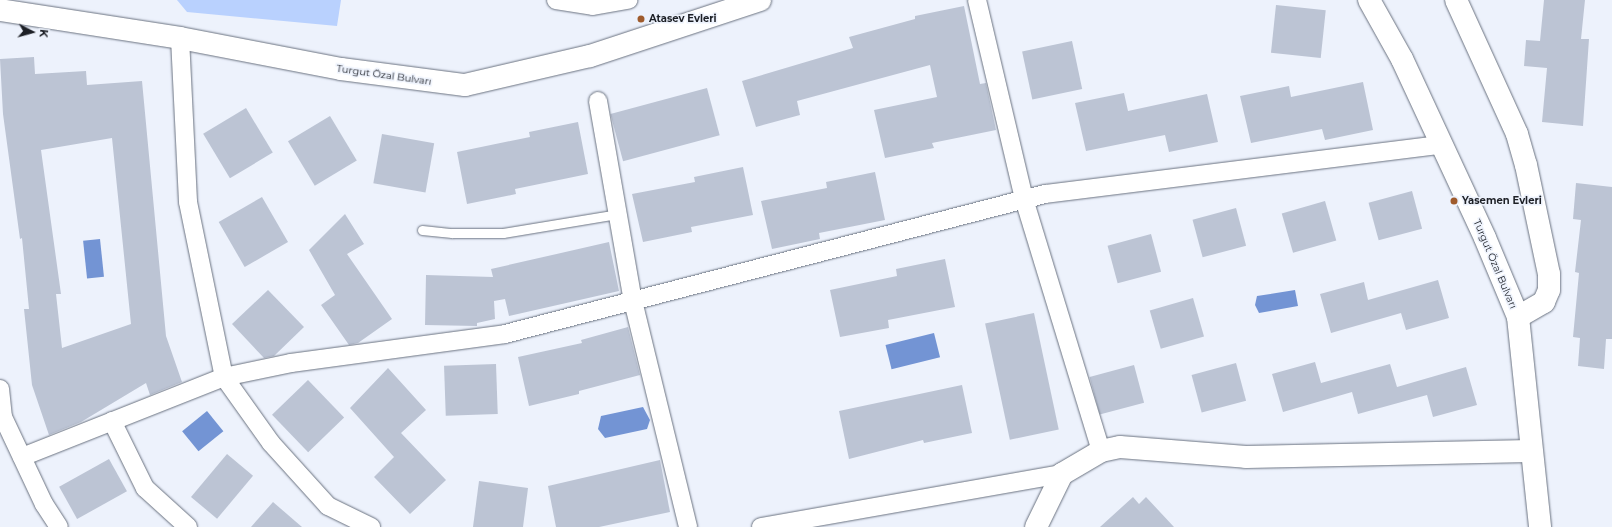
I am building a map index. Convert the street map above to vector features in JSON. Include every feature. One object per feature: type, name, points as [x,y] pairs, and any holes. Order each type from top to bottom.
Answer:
[{"type":"street","points":[[556,0],[593,6],[628,0]]},
{"type":"street","name":"Turgut Özal Bulvarı","points":[[0,10],[180,38],[341,69],[466,85],[590,56],[760,0]]},
{"type":"street","points":[[977,0],[1024,199],[1101,451]]},
{"type":"street","name":"Turgut Özal Bulvarı","points":[[1369,0],[1402,59],[1442,144],[1518,317],[1540,527]]},
{"type":"street","points":[[1456,0],[1517,134],[1526,165],[1549,274],[1549,290],[1544,302],[1518,317]]},
{"type":"street","points":[[180,38],[188,202],[224,377],[271,443],[328,506],[370,527]]},
{"type":"street","points":[[598,101],[634,301],[688,527]]},
{"type":"street","points":[[22,457],[224,377],[291,363],[505,334],[1024,199],[1442,144]]},
{"type":"street","points":[[0,389],[4,417],[44,504],[59,527]]},
{"type":"street","points":[[112,421],[145,488],[188,527]]},
{"type":"street","points":[[761,527],[1062,474],[1101,451],[1120,447],[1246,457],[1531,452]]},
{"type":"street","points":[[1036,527],[1062,474]]},
{"type":"lane","points":[[422,230],[452,233],[503,233],[618,214]]},
{"type":"shaded area","points":[[177,0],[341,0],[337,26],[187,12]]},
{"type":"shaded area","points":[[100,239],[104,277],[87,279],[83,241]]},
{"type":"shaded area","points":[[1295,290],[1298,306],[1259,313],[1255,305],[1257,296]]},
{"type":"shaded area","points":[[934,333],[940,357],[892,369],[885,345]]},
{"type":"shaded area","points":[[643,407],[650,420],[647,429],[605,438],[598,429],[601,416]]},
{"type":"shaded area","points":[[207,411],[223,431],[198,451],[182,431]]},
{"type":"building","points":[[1544,0],[1585,0],[1581,39],[1589,39],[1583,126],[1542,122],[1547,68],[1524,66],[1526,40],[1540,41]]},
{"type":"building","points":[[1276,5],[1326,10],[1321,58],[1271,53]]},
{"type":"building","points":[[964,6],[980,84],[986,83],[996,130],[932,143],[934,148],[885,158],[874,110],[937,97],[930,65],[797,101],[800,115],[756,127],[742,81],[853,48],[849,37],[915,19],[915,16]]},
{"type":"building","points":[[1072,41],[1082,89],[1032,100],[1022,52]]},
{"type":"building","points":[[34,57],[35,74],[86,71],[87,85],[142,81],[166,336],[182,382],[150,395],[146,383],[81,422],[49,435],[32,385],[24,309],[29,309],[22,238],[20,239],[3,114],[0,59]],"holes":[[[112,138],[131,324],[62,348],[56,294],[61,294],[41,150]]]},
{"type":"building","points":[[1363,82],[1373,130],[1325,140],[1322,129],[1251,143],[1240,96],[1289,86],[1291,97]]},
{"type":"building","points":[[707,88],[720,135],[623,161],[610,114]]},
{"type":"building","points":[[1124,93],[1128,111],[1207,94],[1218,142],[1169,152],[1165,135],[1086,151],[1075,103]]},
{"type":"building","points":[[246,108],[273,153],[230,178],[203,134]]},
{"type":"building","points":[[330,116],[357,161],[315,186],[288,141]]},
{"type":"building","points":[[578,122],[588,174],[515,189],[516,194],[467,204],[457,152],[530,137],[529,132]]},
{"type":"building","points":[[382,134],[434,143],[426,192],[373,183]]},
{"type":"building","points":[[743,167],[753,215],[691,227],[692,232],[643,242],[632,194],[695,182],[694,177]]},
{"type":"building","points":[[875,172],[885,220],[819,233],[820,239],[772,249],[761,201],[827,188],[826,182]]},
{"type":"building","points":[[1576,183],[1612,187],[1612,339],[1606,339],[1604,369],[1578,366],[1580,338],[1573,337],[1579,273],[1575,272],[1581,220],[1573,219]]},
{"type":"building","points":[[1412,191],[1422,229],[1379,240],[1369,203]]},
{"type":"building","points":[[262,197],[288,242],[245,267],[219,222]]},
{"type":"building","points":[[1325,201],[1336,240],[1293,253],[1282,213]]},
{"type":"building","points":[[1236,208],[1246,246],[1203,257],[1193,220]]},
{"type":"building","points":[[345,214],[364,244],[347,254],[392,319],[358,343],[349,345],[321,305],[335,295],[309,250]]},
{"type":"building","points":[[1151,234],[1161,272],[1118,283],[1108,246]]},
{"type":"building","points":[[609,242],[619,291],[509,316],[505,299],[494,301],[495,319],[477,323],[477,326],[425,325],[426,275],[493,277],[491,269]]},
{"type":"building","points":[[945,259],[955,307],[888,320],[889,328],[840,337],[830,290],[897,276],[896,269]]},
{"type":"building","points":[[1438,280],[1449,318],[1406,330],[1401,313],[1331,333],[1320,294],[1364,282],[1368,300]]},
{"type":"building","points":[[268,290],[304,327],[274,356],[264,358],[232,324]]},
{"type":"building","points":[[1193,298],[1204,336],[1161,349],[1150,310]]},
{"type":"building","points":[[1034,313],[1059,429],[1010,440],[985,323]]},
{"type":"building","points":[[628,327],[640,375],[579,391],[579,394],[529,406],[518,357],[582,343],[581,340]]},
{"type":"building","points":[[1315,362],[1321,383],[1390,364],[1397,387],[1466,367],[1477,405],[1433,417],[1427,395],[1358,414],[1352,392],[1283,412],[1272,374]]},
{"type":"building","points":[[1236,363],[1246,401],[1202,413],[1192,375]]},
{"type":"building","points":[[496,364],[498,414],[446,416],[444,366]]},
{"type":"building","points":[[1134,365],[1144,403],[1100,415],[1090,377]]},
{"type":"building","points":[[388,368],[426,410],[401,433],[446,480],[410,514],[374,477],[394,457],[350,408]]},
{"type":"building","points":[[308,380],[344,417],[308,452],[272,415]]},
{"type":"building","points":[[962,385],[972,433],[924,443],[923,440],[849,459],[839,411]]},
{"type":"building","points":[[227,454],[253,476],[217,519],[191,497]]},
{"type":"building","points":[[109,459],[127,491],[77,519],[59,487]]},
{"type":"building","points":[[660,460],[670,512],[599,527],[556,527],[548,486]]},
{"type":"building","points":[[479,481],[528,488],[523,527],[473,527]]},
{"type":"building","points":[[1133,497],[1139,504],[1146,497],[1174,527],[1100,527]]},
{"type":"building","points":[[273,502],[302,527],[251,527]]},
{"type":"place","name":"Atasev Evleri","points":[[641,19]]},
{"type":"place","name":"Yasemen Evleri","points":[[1454,201]]}]
